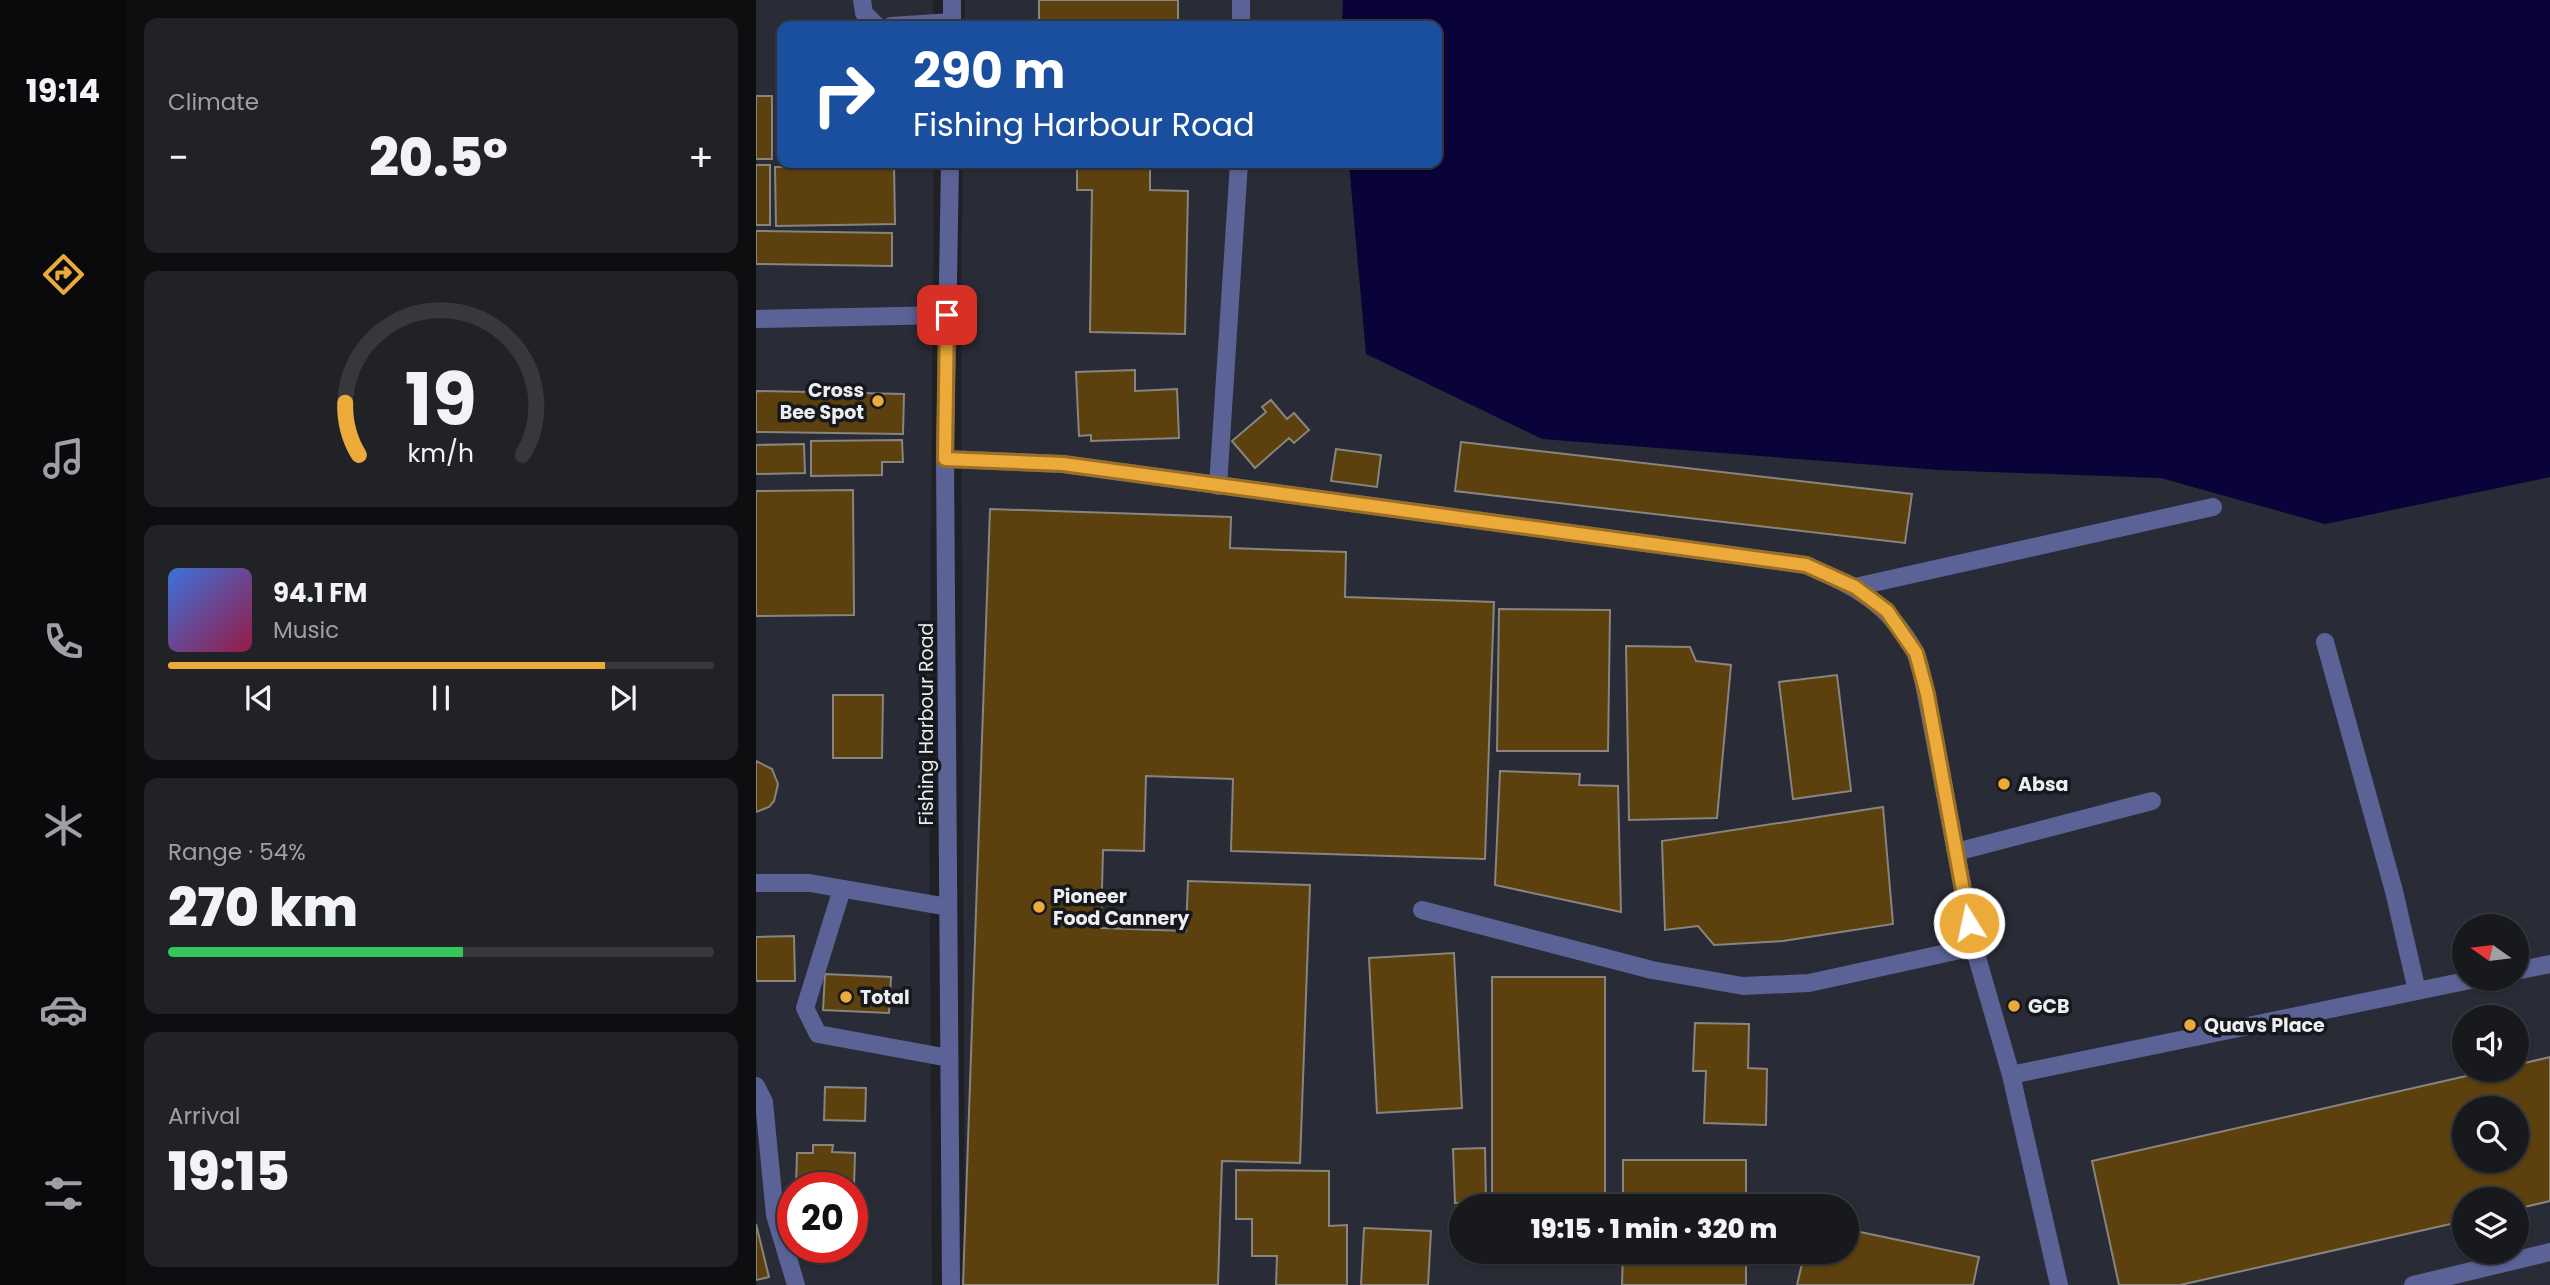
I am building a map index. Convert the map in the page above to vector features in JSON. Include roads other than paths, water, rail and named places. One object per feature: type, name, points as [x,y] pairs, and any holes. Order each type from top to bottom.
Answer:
[{"type":"street","points":[[862,0],[863,13],[872,21]]},
{"type":"street","points":[[952,0],[952,21]]},
{"type":"street","points":[[1241,0],[1241,21]]},
{"type":"street","name":"Fishing Harbour Road","points":[[950,168],[945,459],[951,1285]]},
{"type":"street","points":[[1218,486],[1239,168]]},
{"type":"street","points":[[756,319],[947,315]]},
{"type":"street","points":[[945,459],[1063,464],[1806,565],[1855,587],[1887,611],[1916,653],[1927,694],[1974,947],[2011,1075],[2059,1285]]},
{"type":"street","points":[[1855,587],[2213,507]]},
{"type":"street","points":[[2325,642],[2394,891],[2417,991]]},
{"type":"street","points":[[1956,852],[2152,801]]},
{"type":"street","points":[[756,883],[810,883],[948,908]]},
{"type":"street","points":[[842,889],[805,1007],[818,1034],[949,1058]]},
{"type":"street","points":[[1422,910],[1653,970],[1743,986],[1809,983],[1974,947]]},
{"type":"street","points":[[2529,968],[2550,964]]},
{"type":"street","points":[[2011,1075],[2452,984]]},
{"type":"street","points":[[756,1086],[764,1102],[775,1215],[796,1285]]},
{"type":"street","points":[[2413,1285],[2550,1252]]},
{"type":"place","name":"Cross Bee Spot","points":[[878,401]]},
{"type":"place","name":"Absa","points":[[2004,784]]},
{"type":"place","name":"Pioneer Food Cannery","points":[[1039,907]]},
{"type":"place","name":"Total","points":[[846,997]]},
{"type":"place","name":"GCB","points":[[2014,1006]]},
{"type":"place","name":"Quavs Place","points":[[2190,1025]]}]
